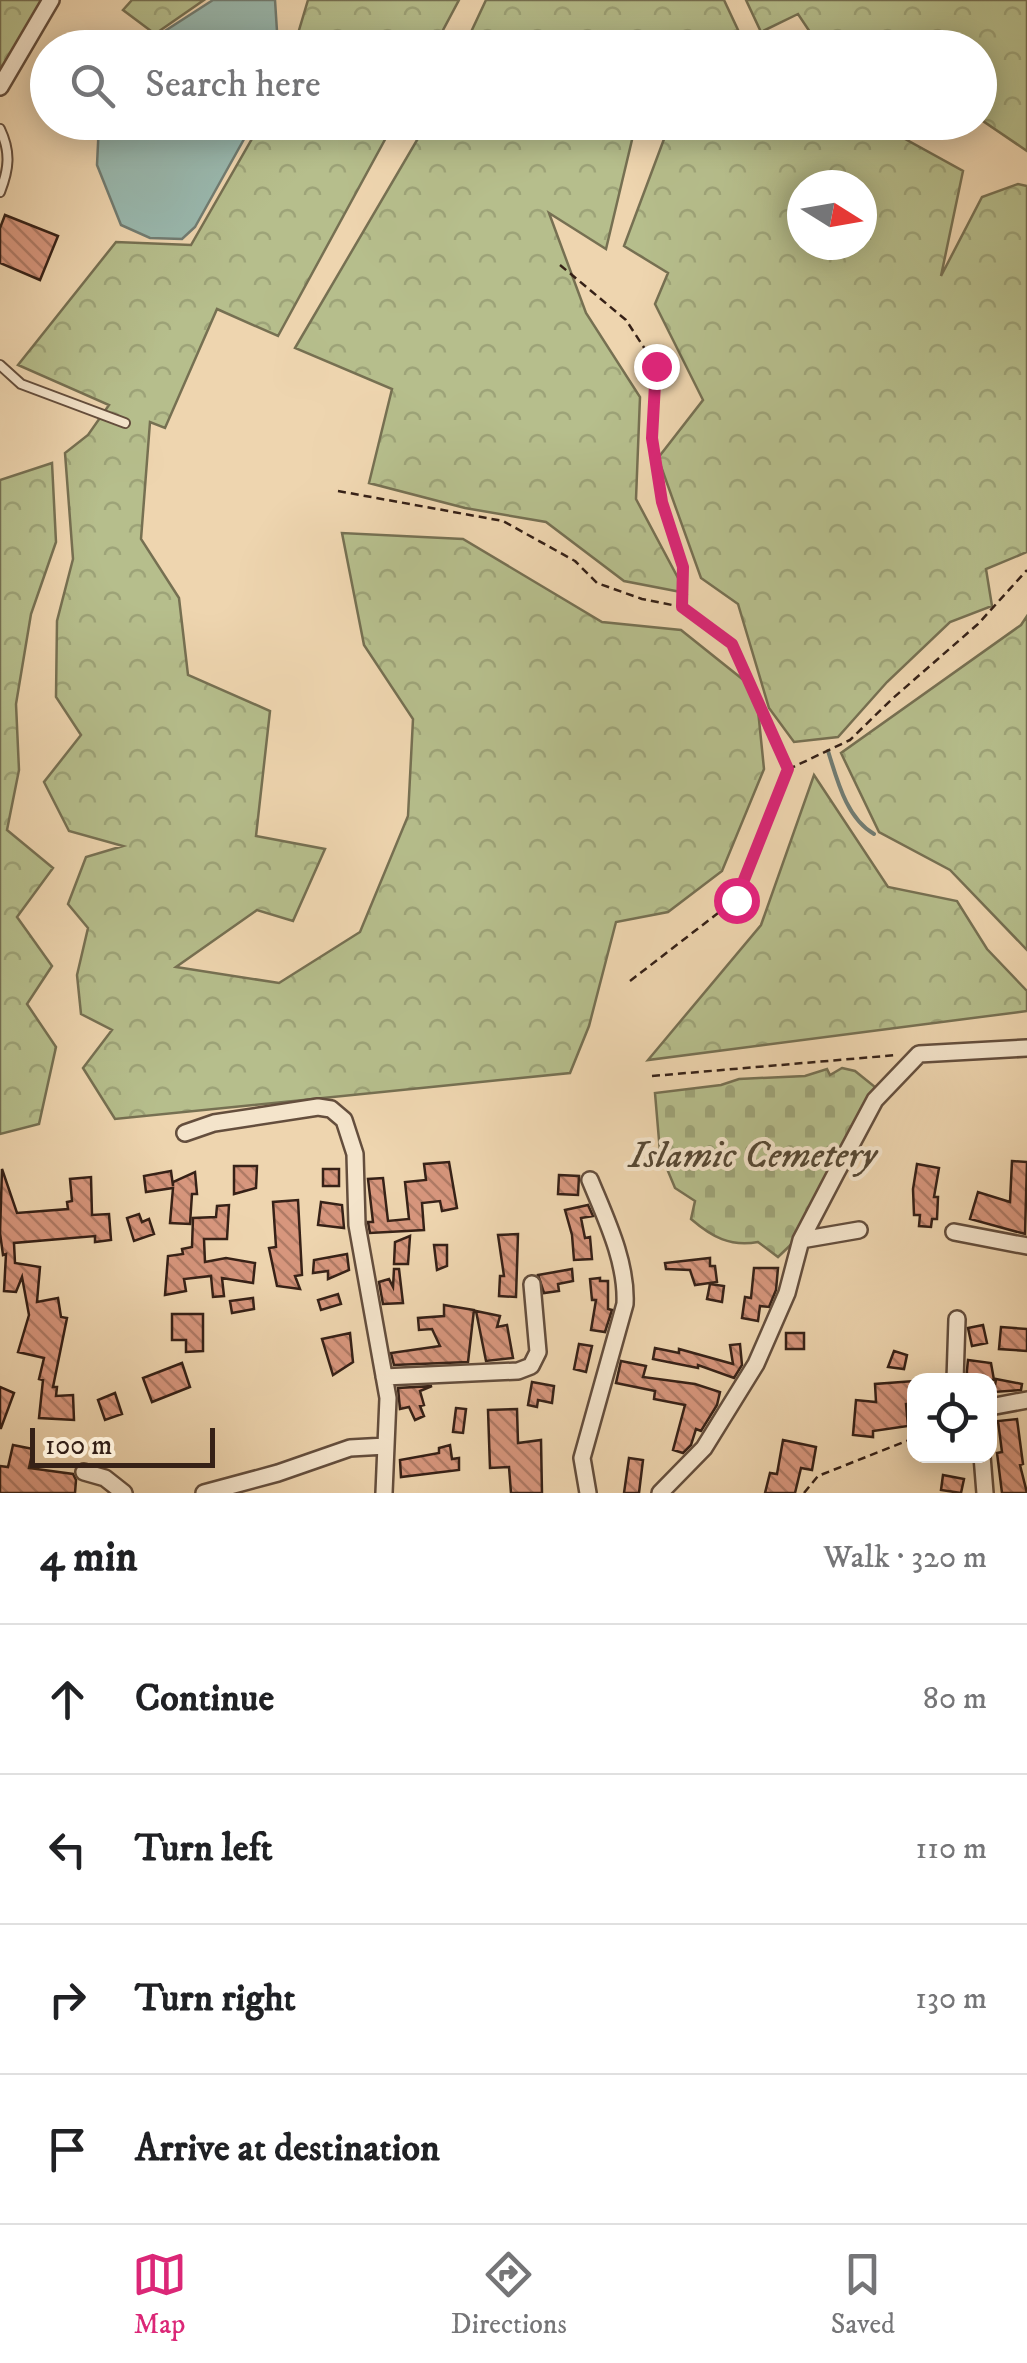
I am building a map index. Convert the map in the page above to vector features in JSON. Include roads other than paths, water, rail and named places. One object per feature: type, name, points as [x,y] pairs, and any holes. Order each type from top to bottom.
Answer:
[{"type":"street","points":[[33,30],[51,0]]},
{"type":"street","points":[[0,87],[30,36]]},
{"type":"street","points":[[660,1493],[704,1448],[756,1364],[786,1293],[802,1240],[874,1100],[919,1054],[1027,1048]]},
{"type":"street","points":[[184,1133],[214,1122],[318,1107],[331,1109],[344,1120],[355,1154],[357,1225],[384,1377],[388,1417],[384,1493]]},
{"type":"street","points":[[588,1493],[582,1458],[625,1304],[626,1287],[610,1228],[590,1180]]},
{"type":"street","points":[[802,1240],[860,1230]]},
{"type":"street","points":[[954,1232],[1027,1246]]},
{"type":"street","points":[[384,1377],[518,1371],[532,1366],[538,1352],[532,1284]]},
{"type":"street","points":[[955,1373],[957,1319]]},
{"type":"street","points":[[997,1406],[1027,1400]]},
{"type":"street","points":[[204,1493],[350,1448],[386,1446]]},
{"type":"street","points":[[983,1463],[985,1493]]},
{"type":"street","points":[[84,1472],[104,1478],[124,1493]]},
{"type":"lane","points":[[0,129],[8,147],[9,163],[0,192]]},
{"type":"lane","points":[[0,365],[21,384],[124,423]]},
{"type":"water","points":[[213,0],[275,0],[277,30],[166,30]]},
{"type":"water","points":[[98,140],[244,140],[195,227],[182,239],[150,238],[121,225],[97,165]]},
{"type":"waterway","points":[[828,751],[850,808],[874,834]]},
{"type":"park label","name":"Islamic Cemetery","points":[[753,1154]]}]
